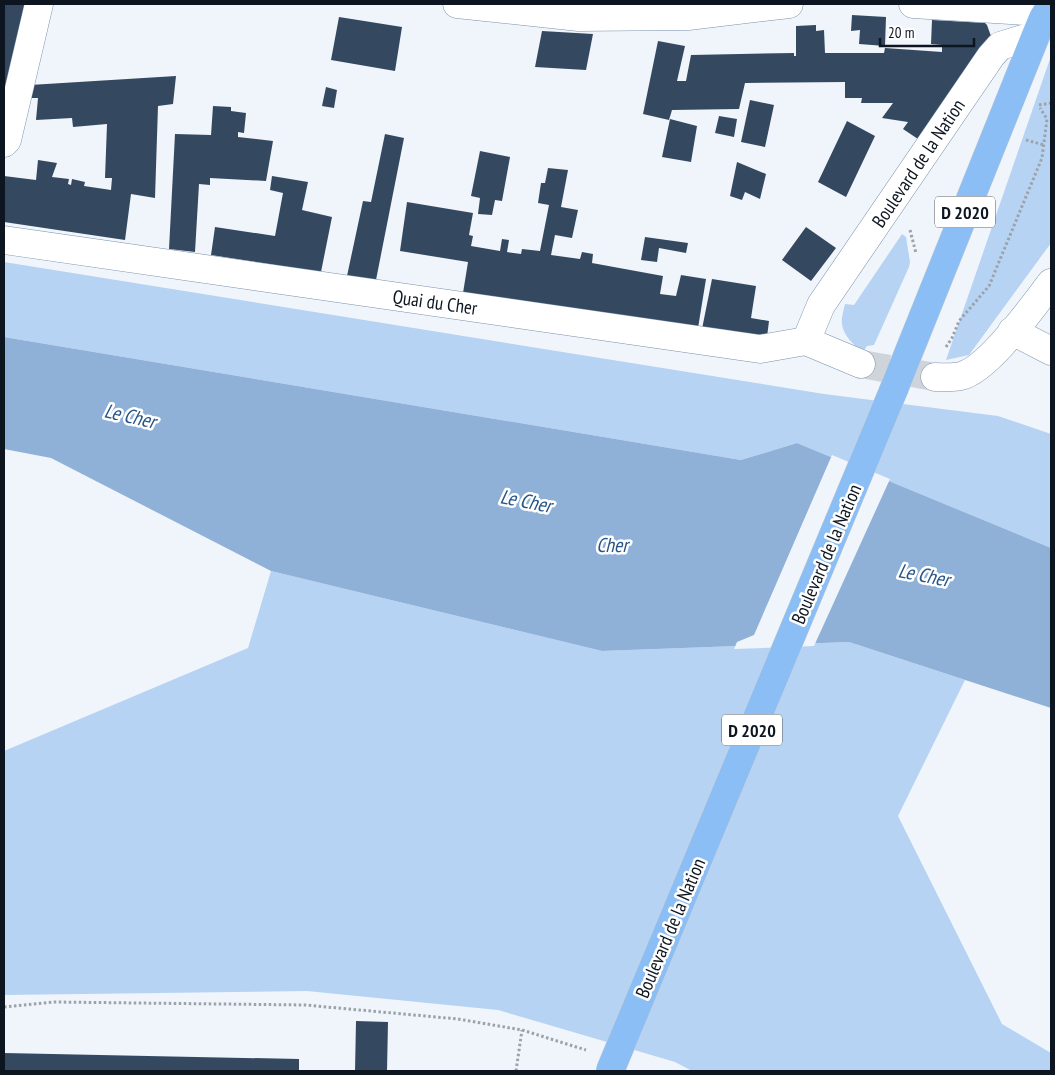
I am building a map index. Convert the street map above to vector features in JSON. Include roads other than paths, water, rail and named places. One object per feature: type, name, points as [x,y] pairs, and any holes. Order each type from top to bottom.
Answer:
[{"type":"main road","name":"Boulevard de la Nation","points":[[610,1071],[894,389],[1043,20]]},
{"type":"street","points":[[4,142],[7,140],[39,4]]},
{"type":"street","points":[[457,4],[578,17],[688,16],[789,4]]},
{"type":"street","points":[[913,4],[1025,11],[1043,20]]},
{"type":"street","name":"Boulevard de la Nation","points":[[806,341],[821,305],[991,56],[1000,46],[1043,20]]},
{"type":"street","name":"Quai du Cher","points":[[4,240],[760,349],[806,341]]},
{"type":"street","points":[[934,377],[960,377],[971,373],[982,364],[1012,331],[1051,283]]},
{"type":"street","points":[[1012,331],[1051,351]]},
{"type":"street","points":[[806,341],[861,364]]},
{"type":"water","name":"Cher","points":[[4,337],[741,460],[797,443],[1051,548],[1051,708],[849,642],[602,651],[271,571],[51,458],[4,449]]},
{"type":"tunnel","points":[[861,364],[935,377]]},
{"type":"water label","name":"Le Cher","points":[[130,416]]},
{"type":"water label","name":"Le Cher","points":[[526,501]]},
{"type":"water label","name":"Le Cher","points":[[924,575]]}]
